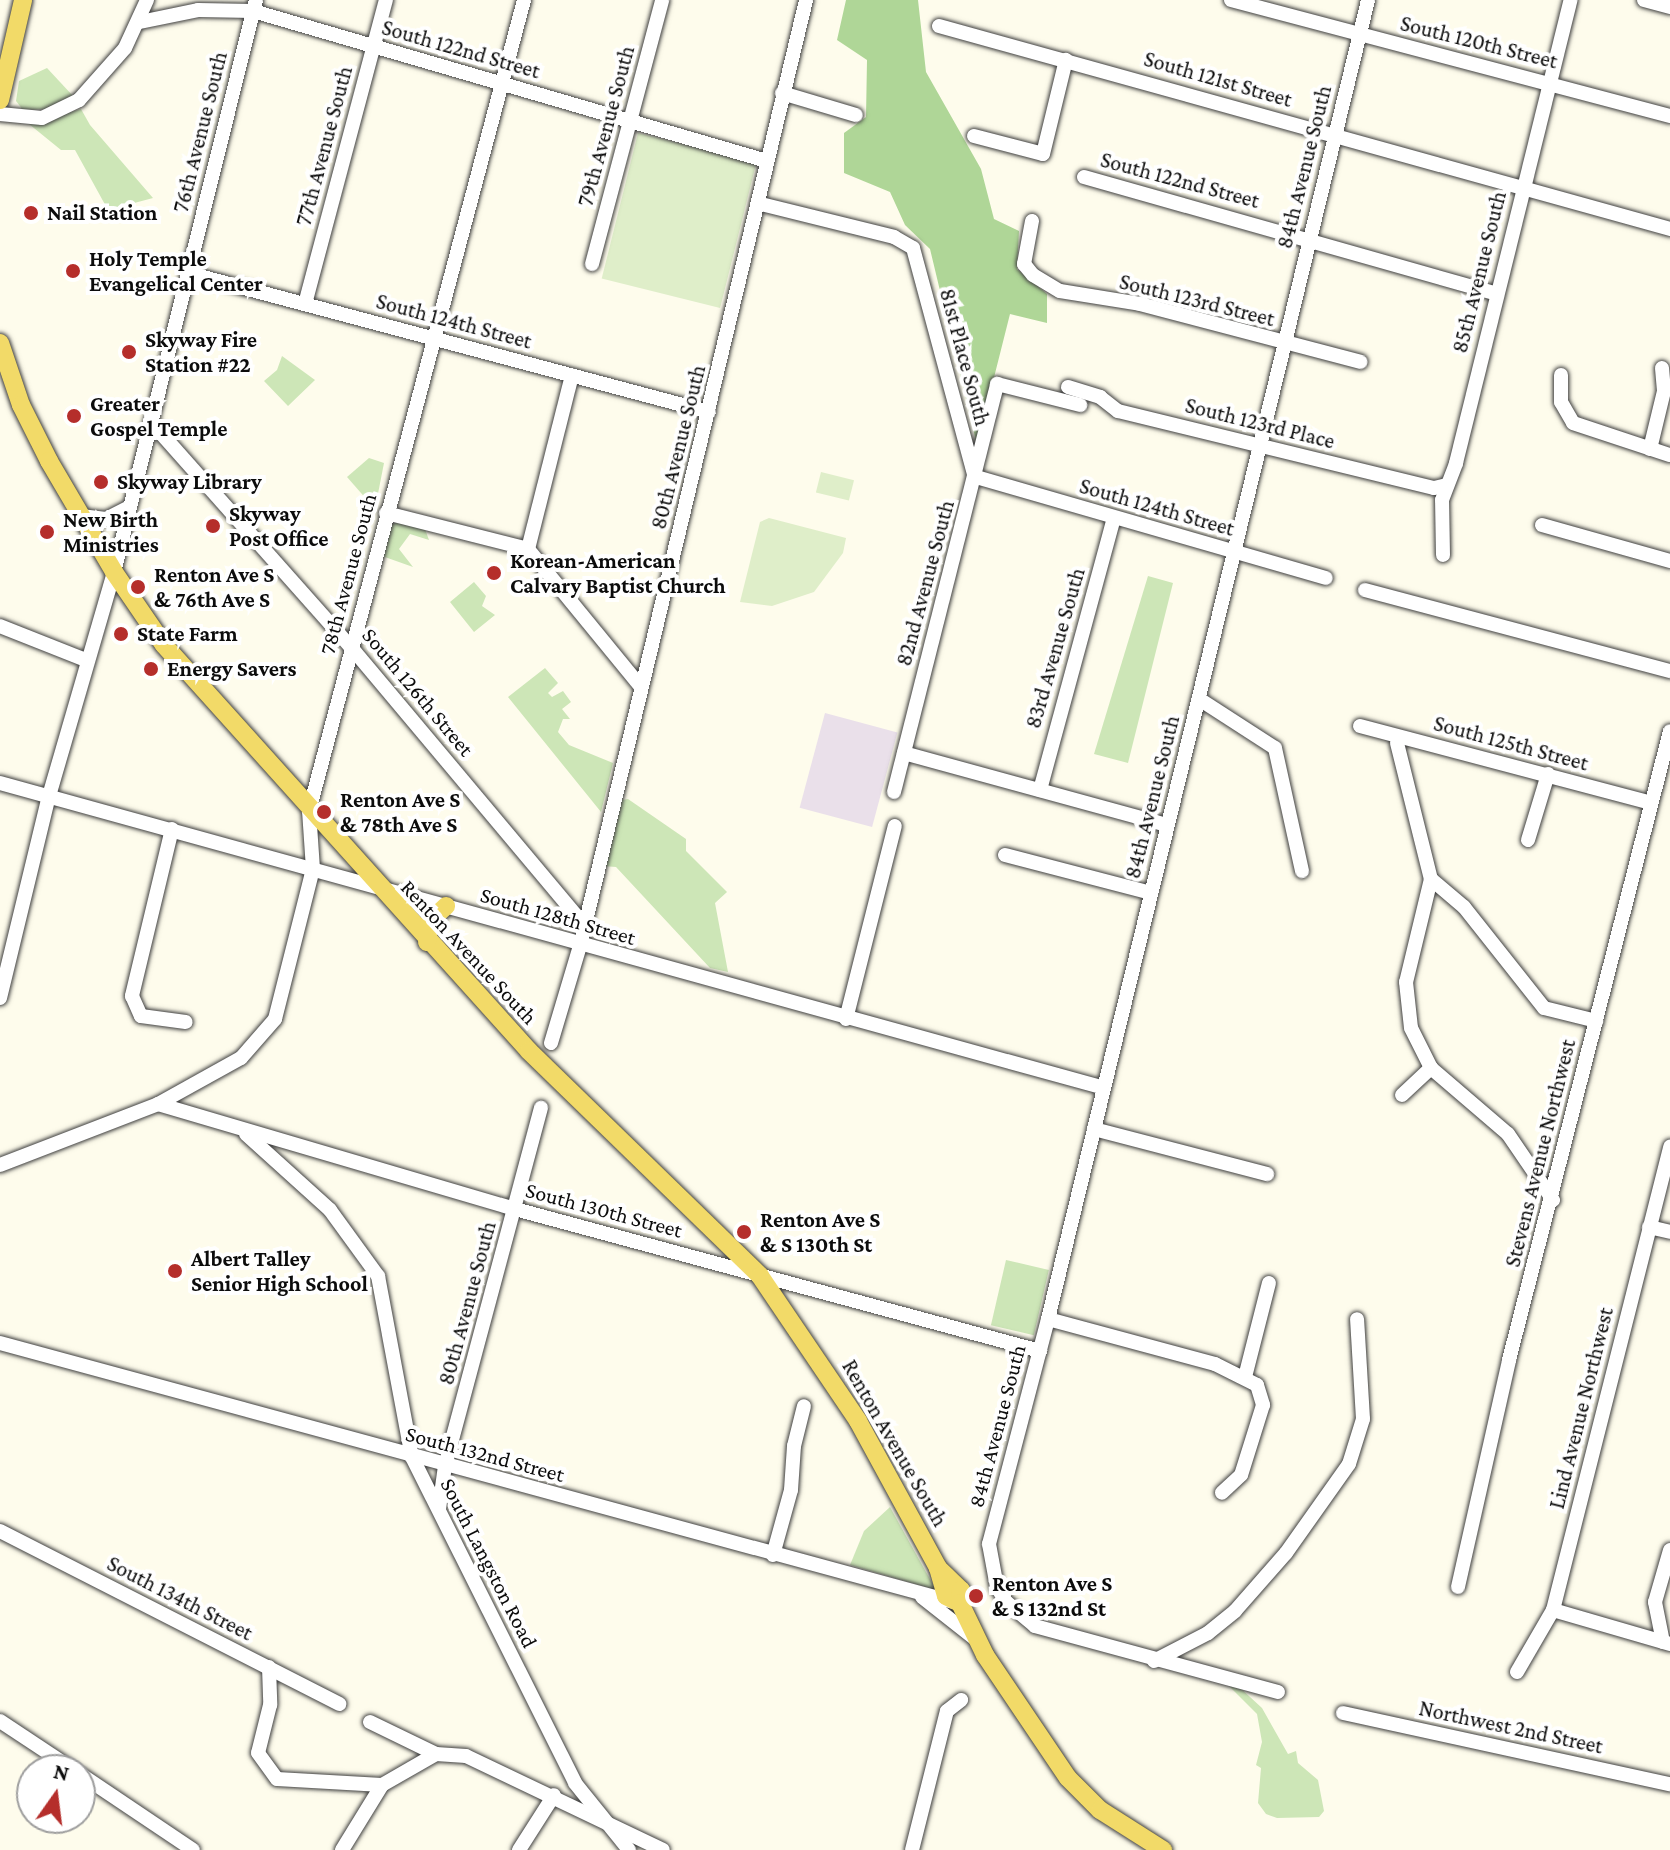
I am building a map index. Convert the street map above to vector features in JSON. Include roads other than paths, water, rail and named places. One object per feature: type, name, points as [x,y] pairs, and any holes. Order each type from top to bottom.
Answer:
[{"type":"main road","points":[[0,100],[23,0]]},
{"type":"main road","name":"Renton Avenue South","points":[[0,343],[21,405],[81,516],[114,572],[164,645],[375,885],[529,1051],[760,1276],[858,1421],[938,1568],[946,1596],[960,1603],[1027,1724],[1068,1778],[1100,1810],[1163,1850]]},
{"type":"main road","points":[[427,942],[430,921],[446,906]]},
{"type":"street","points":[[0,114],[42,118],[79,100],[107,74],[140,22],[147,0]]},
{"type":"street","name":"77th Avenue South","points":[[305,304],[386,0]]},
{"type":"street","name":"78th Avenue South","points":[[158,1104],[241,1058],[265,1036],[283,1000],[313,869],[309,811],[524,0]]},
{"type":"street","name":"79th Avenue South","points":[[592,264],[662,0]]},
{"type":"street","name":"80th Avenue South","points":[[551,1043],[580,946],[583,923],[761,204],[782,93],[806,0]]},
{"type":"street","name":"South 120th Street","points":[[1232,0],[1670,116]]},
{"type":"street","name":"84th Avenue South","points":[[1154,1661],[1035,1626],[1006,1602],[993,1576],[989,1544],[1048,1319],[1368,0]]},
{"type":"street","name":"85th Avenue South","points":[[1443,555],[1447,485],[1456,463],[1495,293],[1571,0]]},
{"type":"street","points":[[1644,0],[1670,7]]},
{"type":"street","name":"South 122nd Street","points":[[140,22],[198,10],[254,6],[374,47],[767,161]]},
{"type":"street","name":"76th Avenue South","points":[[0,998],[49,796],[114,572],[254,6]]},
{"type":"street","name":"South 121st Street","points":[[939,26],[1670,229]]},
{"type":"street","points":[[974,136],[1043,154],[1066,60]]},
{"type":"street","points":[[782,93],[856,115]]},
{"type":"street","name":"South 122nd Street","points":[[1084,177],[1309,237],[1495,293]]},
{"type":"street","name":"81st Place South","points":[[761,204],[894,237],[913,248],[976,477]]},
{"type":"street","name":"South 123rd Street","points":[[1032,221],[1024,255],[1027,270],[1045,284],[1082,297],[1140,304],[1361,362]]},
{"type":"street","name":"South 124th Street","points":[[188,273],[709,412]]},
{"type":"street","points":[[1650,449],[1664,391],[1662,368]]},
{"type":"street","points":[[528,549],[572,375]]},
{"type":"street","points":[[1561,375],[1561,402],[1573,423],[1670,455]]},
{"type":"street","name":"82nd Avenue South","points":[[894,792],[976,477],[997,384],[1080,405]]},
{"type":"street","name":"South 123rd Place","points":[[1068,387],[1091,393],[1118,411],[1434,488],[1447,485]]},
{"type":"street","name":"South 126th Street","points":[[151,422],[351,647],[583,923]]},
{"type":"street","name":"South 124th Street","points":[[976,477],[1326,578]]},
{"type":"street","points":[[81,516],[106,519],[130,507]]},
{"type":"street","points":[[386,513],[528,549],[641,687]]},
{"type":"street","name":"83rd Avenue South","points":[[1040,790],[1114,518]]},
{"type":"street","points":[[1542,525],[1670,561]]},
{"type":"street","points":[[1365,590],[1670,671]]},
{"type":"street","points":[[0,626],[86,660]]},
{"type":"street","points":[[1199,699],[1275,748],[1302,871]]},
{"type":"street","name":"South 125th Street","points":[[1360,726],[1651,803]]},
{"type":"street","name":"Stevens Avenue Northwest","points":[[1458,1587],[1505,1376],[1553,1200],[1670,731]]},
{"type":"street","points":[[1397,743],[1431,879],[1405,996],[1411,1028],[1431,1068],[1508,1134],[1553,1200]]},
{"type":"street","points":[[904,753],[1167,825]]},
{"type":"street","points":[[1528,840],[1548,774]]},
{"type":"street","name":"South 128th Street","points":[[0,783],[375,885],[580,946],[1104,1088]]},
{"type":"street","points":[[846,1019],[895,826]]},
{"type":"street","points":[[172,829],[132,996],[141,1016],[186,1022]]},
{"type":"street","points":[[1005,855],[1151,893]]},
{"type":"street","points":[[1431,879],[1464,907],[1544,1008],[1596,1021]]},
{"type":"street","points":[[0,920],[17,924]]},
{"type":"street","points":[[1402,1095],[1431,1068]]},
{"type":"street","points":[[0,1165],[158,1104]]},
{"type":"street","name":"South 130th Street","points":[[158,1104],[242,1132],[515,1209],[1040,1351]]},
{"type":"street","name":"80th Avenue South","points":[[439,1510],[445,1466],[541,1108]]},
{"type":"street","points":[[1094,1129],[1267,1174]]},
{"type":"street","name":"South Langston Road","points":[[242,1132],[330,1210],[378,1276],[387,1301],[412,1457],[596,1815]]},
{"type":"street","name":"Lind Avenue Northwest","points":[[1517,1672],[1553,1610],[1670,1147]]},
{"type":"street","points":[[1649,1227],[1670,1232]]},
{"type":"street","points":[[1245,1377],[1269,1283]]},
{"type":"street","points":[[1048,1319],[1245,1377],[1262,1392],[1263,1405],[1241,1475],[1222,1493]]},
{"type":"street","points":[[1154,1661],[1208,1633],[1235,1611],[1286,1553],[1349,1464],[1363,1419],[1357,1319]]},
{"type":"street","name":"South 132nd Street","points":[[0,1343],[918,1595],[960,1603]]},
{"type":"street","points":[[773,1555],[791,1490],[794,1446],[804,1406]]},
{"type":"street","name":"South 134th Street","points":[[0,1531],[340,1704]]},
{"type":"street","points":[[1666,1643],[1655,1602],[1670,1550]]},
{"type":"street","points":[[918,1595],[979,1642]]},
{"type":"street","points":[[1553,1610],[1666,1643]]},
{"type":"street","points":[[1154,1661],[1278,1692]]},
{"type":"street","points":[[269,1667],[270,1705],[258,1753],[269,1773],[287,1783],[382,1785]]},
{"type":"street","points":[[912,1850],[947,1711],[961,1700]]},
{"type":"street","name":"Northwest 2nd Street","points":[[1343,1713],[1670,1784]]},
{"type":"street","points":[[0,1721],[50,1754]]},
{"type":"street","points":[[370,1722],[436,1754],[466,1756],[596,1815],[663,1850]]},
{"type":"street","points":[[342,1850],[382,1785],[436,1754]]},
{"type":"street","points":[[96,1785],[193,1850]]},
{"type":"street","points":[[519,1850],[554,1795]]},
{"type":"street","points":[[596,1815],[629,1850]]},
{"type":"place","name":"Nail Station","points":[[31,213]]},
{"type":"place","name":"Holy Temple Evangelical Center","points":[[73,271]]},
{"type":"place","name":"Skyway Fire Station #22","points":[[129,352]]},
{"type":"place","name":"Greater Gospel Temple","points":[[74,416]]},
{"type":"place","name":"Skyway Library","points":[[101,482]]},
{"type":"place","name":"Skyway Post Office","points":[[213,526]]},
{"type":"place","name":"New Birth Ministries","points":[[47,532]]},
{"type":"place","name":"Korean-American Calvary Baptist Church","points":[[494,573]]},
{"type":"place","name":"Renton Ave S & 76th Ave S","points":[[138,587]]},
{"type":"place","name":"State Farm","points":[[121,634]]},
{"type":"place","name":"Energy Savers","points":[[151,669]]},
{"type":"place","name":"Renton Ave S & 78th Ave S","points":[[324,812]]},
{"type":"place","name":"Renton Ave S & S 130th St","points":[[744,1232]]},
{"type":"place","name":"Albert Talley Senior High School","points":[[175,1271]]},
{"type":"place","name":"Renton Ave S & S 132nd St","points":[[976,1596]]}]
